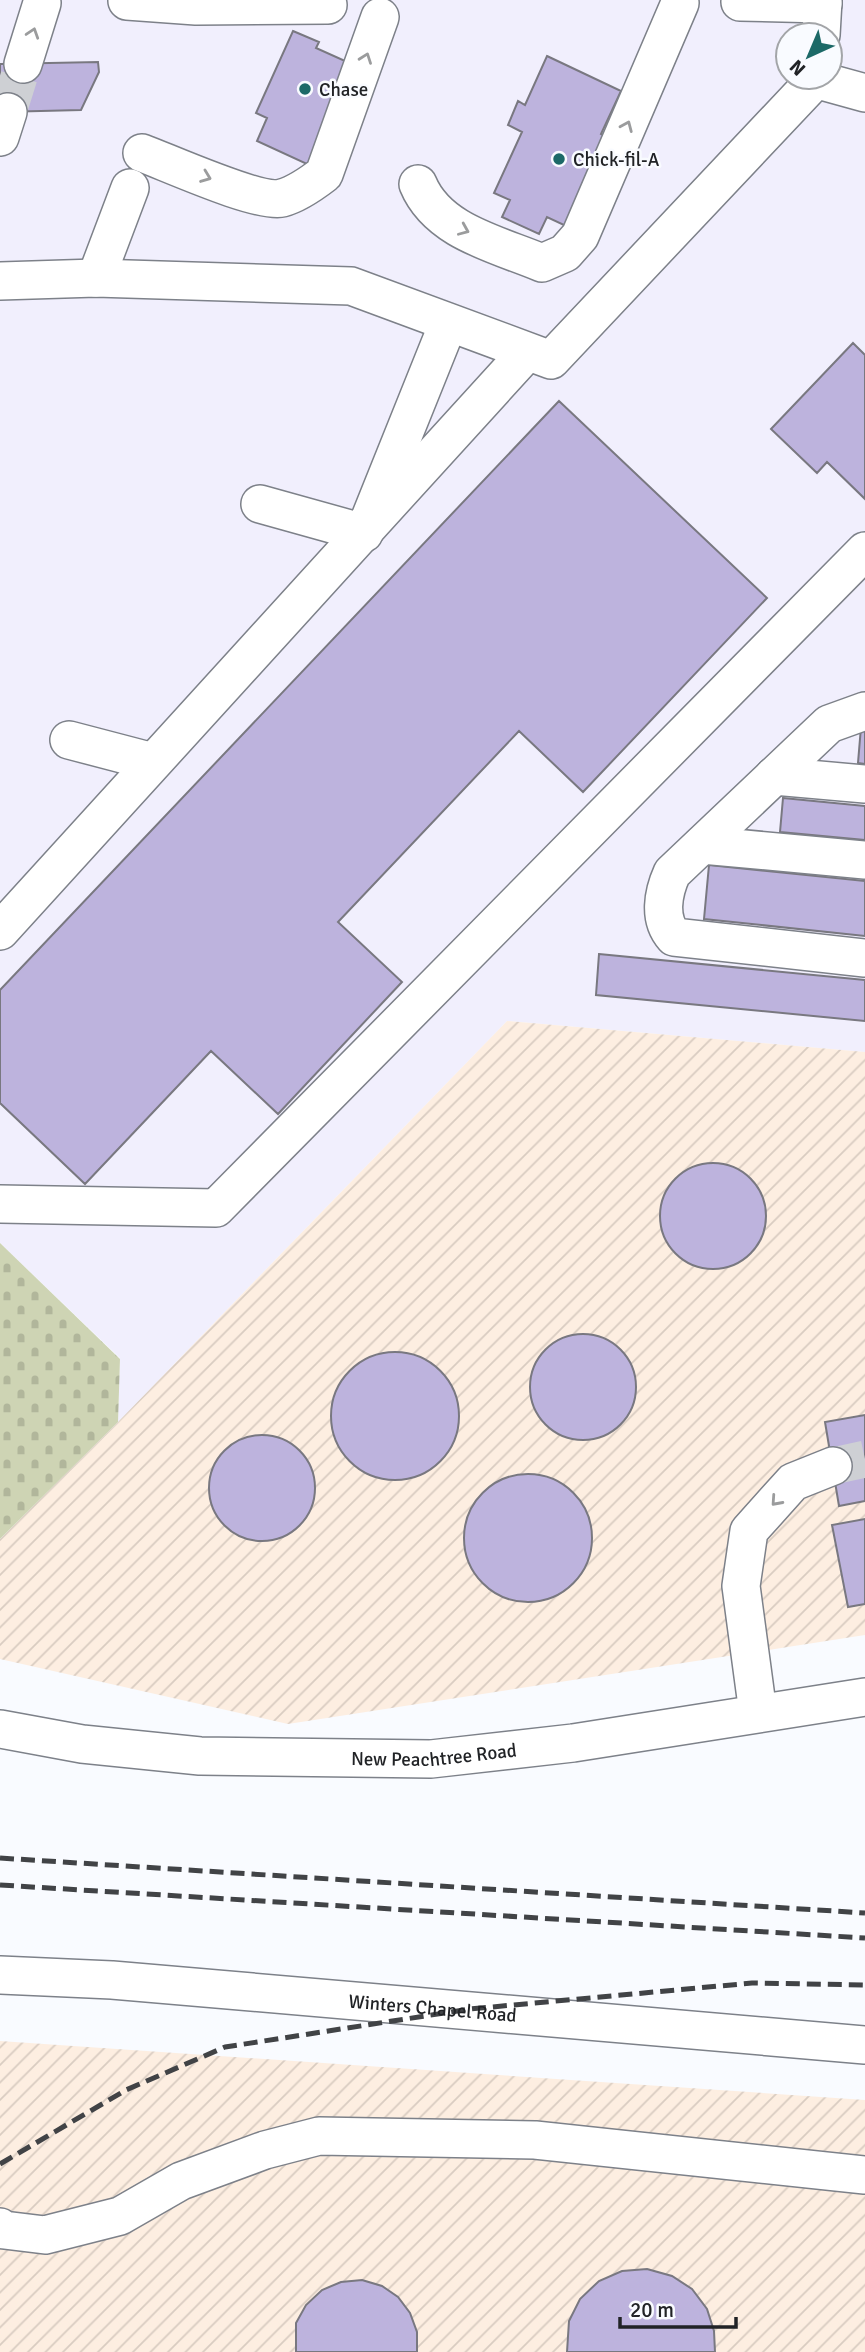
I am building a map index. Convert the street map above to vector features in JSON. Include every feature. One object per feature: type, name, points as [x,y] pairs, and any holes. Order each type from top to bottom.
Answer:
[{"type":"street","points":[[127,1],[328,5]]},
{"type":"street","points":[[740,2],[823,13]]},
{"type":"street","points":[[23,64],[42,3]]},
{"type":"street","points":[[418,184],[431,207],[449,224],[542,263],[565,253],[580,236],[680,3]]},
{"type":"street","points":[[142,153],[252,194],[279,199],[306,188],[324,174],[380,18]]},
{"type":"street","points":[[844,87],[865,93]]},
{"type":"street","points":[[0,281],[96,278],[351,286],[551,360],[807,91]]},
{"type":"street","points":[[96,278],[130,188]]},
{"type":"street","points":[[364,533],[448,324]]},
{"type":"street","points":[[0,931],[527,352]]},
{"type":"street","points":[[260,504],[364,533]]},
{"type":"street","points":[[0,1204],[216,1208],[865,551]]},
{"type":"street","points":[[865,710],[829,724],[672,873],[662,895],[668,930],[674,937],[865,958]]},
{"type":"street","points":[[68,740],[153,762]]},
{"type":"street","points":[[774,776],[865,784]]},
{"type":"street","points":[[702,845],[865,860]]},
{"type":"street","points":[[758,1713],[741,1587],[749,1531],[793,1482],[833,1466]]},
{"type":"street","name":"New Peachtree Road","points":[[0,1728],[82,1744],[200,1756],[431,1759],[573,1743],[865,1697]]},
{"type":"street","name":"Winters Chapel Road","points":[[0,1975],[153,1983],[865,2045]]},
{"type":"street","points":[[0,2227],[4,2230],[45,2235],[120,2216],[181,2181],[265,2150],[319,2136],[535,2140],[865,2175]]},
{"type":"shaded area","points":[[0,0],[865,0],[865,1052],[507,1021],[118,1422],[120,1358],[0,1243]]},
{"type":"shaded area","points":[[507,1021],[865,1052],[865,1635],[288,1724],[0,1659],[0,1539],[118,1422]]},
{"type":"shaded area","points":[[0,2041],[865,2100],[865,2352],[0,2352]]},
{"type":"green space","points":[[0,1243],[120,1359],[118,1422],[0,1539]]},
{"type":"building","name":"Chase","points":[[293,31],[319,42],[316,48],[354,65],[309,165],[257,141],[267,118],[256,113]]},
{"type":"building","name":"Chick-fil-A","points":[[547,56],[621,91],[601,134],[617,141],[566,226],[547,217],[539,234],[502,217],[510,200],[494,193],[522,132],[508,125],[518,101],[525,105]]},
{"type":"building","points":[[98,62],[99,72],[81,110],[0,112],[0,64]]},
{"type":"building","points":[[853,343],[865,355],[865,499],[827,462],[817,473],[771,429]]},
{"type":"building","points":[[559,401],[767,598],[583,792],[519,731],[338,922],[402,982],[278,1114],[211,1051],[85,1184],[0,1103],[0,990]]},
{"type":"building","points":[[861,727],[865,728],[865,764],[858,763]]},
{"type":"building","points":[[783,798],[865,806],[865,840],[780,832]]},
{"type":"building","points":[[709,865],[865,881],[865,936],[704,919]]},
{"type":"building","points":[[599,954],[865,980],[865,1021],[596,995]]},
{"type":"building","points":[[713,1163],[733,1167],[750,1179],[762,1196],[766,1216],[762,1236],[750,1253],[733,1265],[713,1269],[693,1265],[676,1253],[664,1236],[660,1216],[664,1196],[676,1179],[693,1167]]},
{"type":"building","points":[[583,1334],[603,1338],[620,1350],[632,1367],[636,1387],[632,1407],[620,1424],[603,1436],[583,1440],[563,1436],[546,1424],[534,1407],[530,1387],[534,1367],[546,1350],[563,1338]]},
{"type":"building","points":[[395,1352],[420,1357],[440,1371],[454,1391],[459,1416],[454,1441],[440,1461],[420,1475],[395,1480],[370,1475],[350,1461],[336,1441],[331,1416],[336,1391],[350,1371],[370,1357]]},
{"type":"building","points":[[865,1415],[865,1501],[839,1506],[825,1422]]},
{"type":"building","points":[[262,1435],[282,1439],[299,1451],[311,1468],[315,1488],[311,1508],[299,1525],[282,1537],[262,1541],[242,1537],[225,1525],[213,1508],[209,1488],[213,1468],[225,1451],[242,1439]]},
{"type":"building","points":[[528,1474],[553,1479],[573,1493],[587,1513],[592,1538],[587,1563],[573,1583],[553,1597],[528,1602],[503,1597],[483,1583],[469,1563],[464,1538],[469,1513],[483,1493],[503,1479]]},
{"type":"building","points":[[865,1519],[865,1604],[848,1607],[832,1525]]},
{"type":"building","points":[[647,2269],[672,2276],[692,2289],[707,2309],[714,2331],[715,2352],[567,2352],[569,2321],[580,2299],[599,2281],[622,2271]]},
{"type":"building","points":[[362,2280],[382,2286],[398,2297],[410,2313],[417,2332],[417,2352],[296,2352],[296,2323],[306,2305],[322,2290],[341,2282]]},
{"type":"tunnel","points":[[8,112],[23,64]]},
{"type":"tunnel","points":[[833,1466],[865,1459]]},
{"type":"railway","points":[[0,1858],[865,1913]]},
{"type":"railway","points":[[0,1885],[865,1938]]},
{"type":"railway","points":[[0,2164],[126,2090],[225,2047],[470,2009],[752,1983],[865,1985]]},
{"type":"place","name":"Chase","points":[[305,89]]},
{"type":"place","name":"Chick-fil-A","points":[[559,159]]}]
